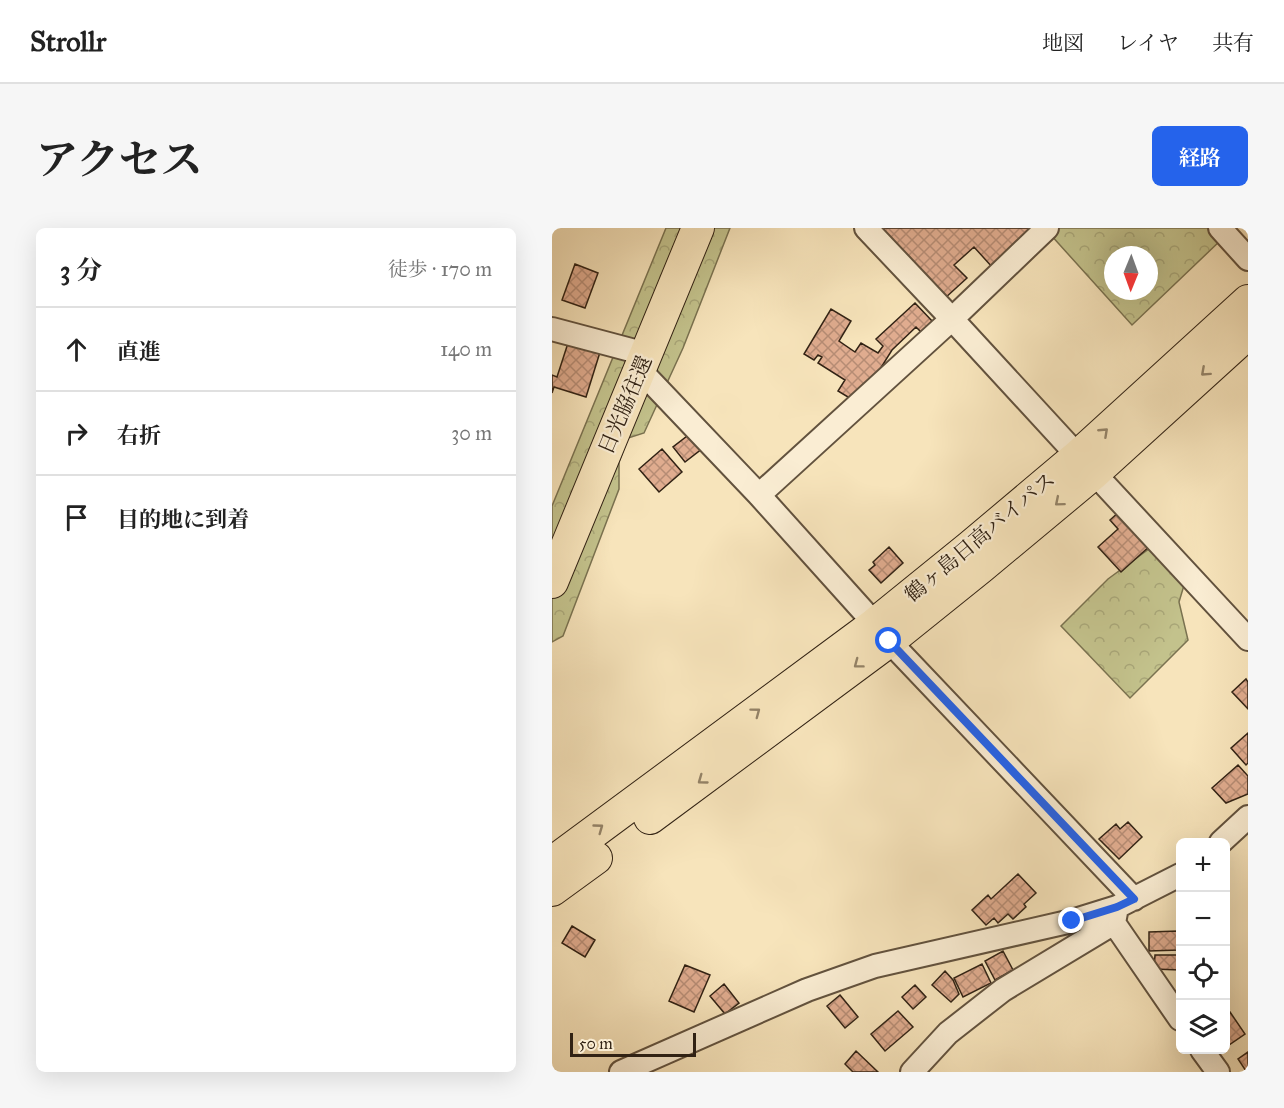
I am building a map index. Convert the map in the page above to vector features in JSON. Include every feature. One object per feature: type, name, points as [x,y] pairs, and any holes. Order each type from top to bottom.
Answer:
[{"type":"highway","name":"日光脇往還","points":[[552,582],[698,228]]},
{"type":"highway","name":"鶴ヶ島日高バイパス","points":[[552,863],[882,632],[981,567],[1086,465],[1248,301]]},
{"type":"highway","name":"鶴ヶ島日高バイパス","points":[[1086,465],[1248,333]]},
{"type":"highway","name":"鶴ヶ島日高バイパス","points":[[552,890],[749,746],[882,632]]},
{"type":"street","points":[[866,228],[1248,639]]},
{"type":"street","points":[[759,495],[952,319],[1047,228]]},
{"type":"street","points":[[1220,228],[1248,259]]},
{"type":"street","points":[[552,329],[643,362],[882,632],[1122,910],[1176,1011]]},
{"type":"street","points":[[1226,838],[1248,817]]},
{"type":"street","points":[[912,1072],[948,1033],[1003,990],[1122,910],[1176,877]]},
{"type":"street","points":[[621,1072],[807,990],[875,966],[1122,910]]},
{"type":"street","points":[[1205,1054],[1218,1072]]},
{"type":"green space","points":[[666,228],[730,228],[683,348],[644,433],[628,438],[619,462],[619,489],[563,636],[552,642],[552,506]]},
{"type":"green space","points":[[1056,228],[1212,228],[1222,239],[1132,325],[1109,300],[1158,300],[1158,246],[1104,246],[1104,294],[1050,234]]},
{"type":"green space","points":[[1153,546],[1185,582],[1179,602],[1188,640],[1130,698],[1061,626],[1108,579]]},
{"type":"building","points":[[878,228],[1036,228],[993,268],[974,247],[954,265],[967,278],[944,299]]},
{"type":"building","points":[[575,264],[598,273],[585,308],[562,300]]},
{"type":"building","points":[[915,303],[933,322],[922,333],[916,327],[892,350],[867,390],[853,400],[838,391],[845,380],[818,363],[822,357],[818,355],[814,360],[804,354],[831,309],[851,321],[839,341],[855,352],[861,343],[878,353],[883,346],[876,339]]},
{"type":"building","points":[[569,340],[601,349],[586,397],[554,387],[552,393],[552,375],[557,377]]},
{"type":"building","points":[[691,433],[703,448],[685,462],[673,447]]},
{"type":"building","points":[[662,449],[682,472],[659,492],[639,469]]},
{"type":"building","points":[[1120,511],[1151,545],[1121,572],[1098,547],[1118,529],[1110,520]]},
{"type":"building","points":[[889,547],[903,563],[881,583],[869,570],[875,565],[873,562]]},
{"type":"building","points":[[1246,679],[1248,682],[1248,709],[1232,692]]},
{"type":"building","points":[[1248,733],[1248,763],[1246,765],[1231,748]]},
{"type":"building","points":[[1238,765],[1248,776],[1248,794],[1226,803],[1212,788]]},
{"type":"building","points":[[1128,822],[1142,837],[1119,859],[1099,839],[1116,824],[1120,829]]},
{"type":"building","points":[[1018,874],[1036,893],[1013,919],[1008,914],[998,923],[994,918],[986,925],[972,910],[988,895],[991,899]]},
{"type":"building","points":[[572,926],[595,940],[585,957],[562,943]]},
{"type":"building","points":[[1176,931],[1176,950],[1149,951],[1149,932]]},
{"type":"building","points":[[1003,951],[1013,970],[995,980],[985,961]]},
{"type":"building","points":[[1155,955],[1176,955],[1176,970],[1154,969]]},
{"type":"building","points":[[982,964],[991,983],[963,997],[954,978]]},
{"type":"building","points":[[685,965],[710,975],[694,1012],[669,1001]]},
{"type":"building","points":[[945,971],[953,980],[959,994],[951,1002],[932,985]]},
{"type":"building","points":[[724,984],[739,1003],[725,1014],[710,996]]},
{"type":"building","points":[[915,985],[926,997],[913,1009],[902,997]]},
{"type":"building","points":[[840,995],[858,1017],[845,1028],[827,1006]]},
{"type":"building","points":[[898,1011],[913,1027],[885,1051],[871,1034]]},
{"type":"building","points":[[1230,1012],[1245,1034],[1230,1044]]},
{"type":"building","points":[[856,1051],[878,1072],[853,1072],[845,1064]]},
{"type":"building","points":[[1248,1052],[1248,1070],[1246,1071],[1238,1059]]},
{"type":"route","points":[[889,641],[1134,899],[1117,907],[1072,921]]}]
